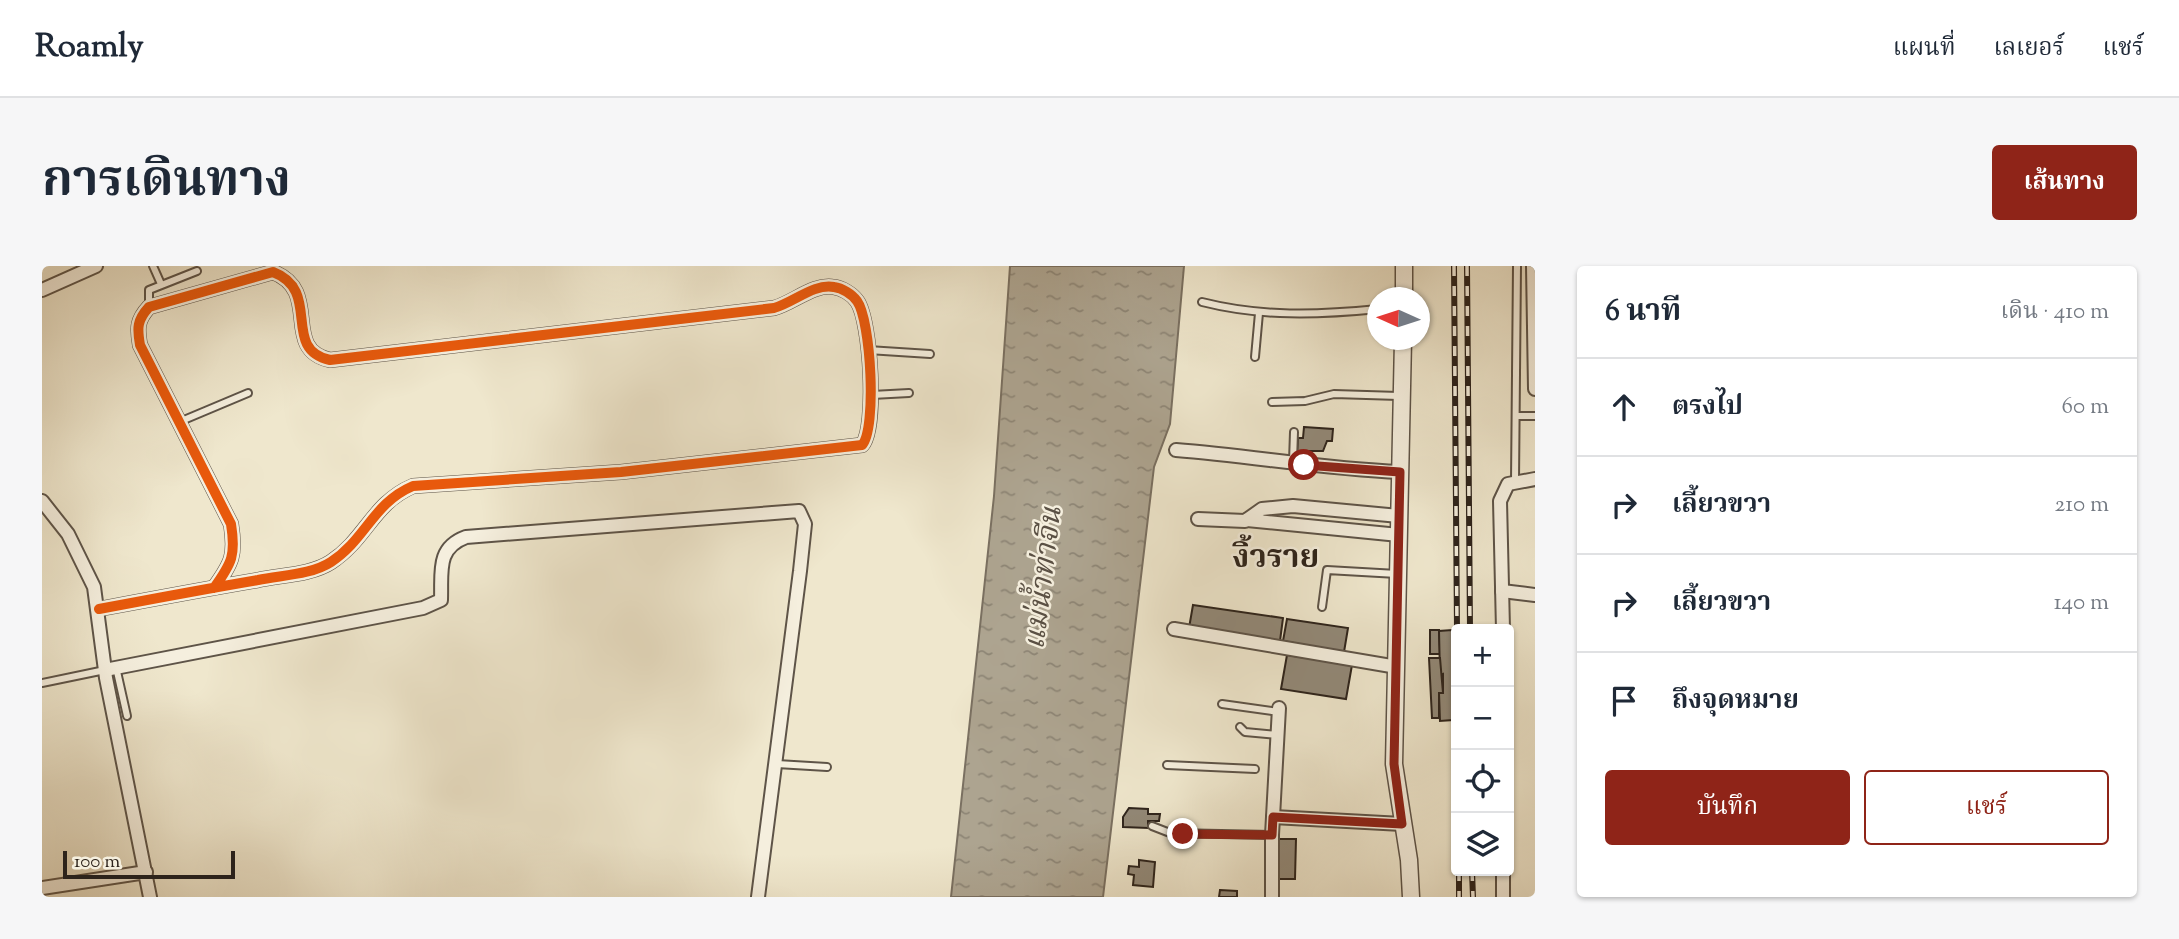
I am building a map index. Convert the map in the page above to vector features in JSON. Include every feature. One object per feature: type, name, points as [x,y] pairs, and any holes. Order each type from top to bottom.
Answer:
[{"type":"street","points":[[42,290],[96,266]]},
{"type":"street","points":[[1404,266],[1404,287]]},
{"type":"street","points":[[1533,267],[1535,389]]},
{"type":"street","points":[[99,609],[312,570],[329,563],[355,540],[385,502],[413,486],[621,472],[862,445],[869,425],[870,390],[868,354],[858,302],[842,289],[827,286],[774,308],[330,360],[316,357],[306,345],[300,296],[288,277],[273,272],[149,307],[140,317],[137,330],[140,345],[231,524],[235,547],[230,566],[214,587]]},
{"type":"street","points":[[1403,350],[1394,764],[1409,860],[1411,897]]},
{"type":"street","points":[[1176,450],[1293,461],[1322,468],[1400,472]]},
{"type":"street","points":[[1503,624],[1502,491],[1515,481],[1535,479]]},
{"type":"street","points":[[42,501],[68,534],[84,564],[99,609],[150,897]]},
{"type":"street","points":[[1247,520],[1262,509],[1293,506],[1399,516]]},
{"type":"street","points":[[110,668],[423,608],[441,600],[443,554],[455,541],[466,537],[796,511],[803,516],[805,524],[777,764],[758,897]]},
{"type":"street","points":[[1198,519],[1247,520],[1399,535]]},
{"type":"street","points":[[1503,591],[1535,595]]},
{"type":"street","points":[[1174,629],[1397,667]]},
{"type":"street","points":[[1272,897],[1273,770],[1279,710]]},
{"type":"street","points":[[1273,817],[1402,824]]},
{"type":"street","points":[[42,888],[146,872]]},
{"type":"street","points":[[1503,876],[1503,897]]},
{"type":"lane","points":[[153,266],[160,284]]},
{"type":"lane","points":[[1515,481],[1517,266]]},
{"type":"lane","points":[[149,307],[149,290],[197,271]]},
{"type":"lane","points":[[1202,302],[1259,313],[1367,309]]},
{"type":"lane","points":[[1255,357],[1259,313]]},
{"type":"lane","points":[[868,354],[930,354]]},
{"type":"lane","points":[[870,390],[909,393]]},
{"type":"lane","points":[[179,422],[248,393]]},
{"type":"lane","points":[[1272,402],[1305,401],[1334,394],[1401,396]]},
{"type":"lane","points":[[1517,416],[1535,416]]},
{"type":"lane","points":[[1293,461],[1294,432]]},
{"type":"lane","points":[[1322,607],[1327,570],[1399,574]]},
{"type":"lane","points":[[42,683],[110,668],[128,716]]},
{"type":"lane","points":[[1222,704],[1279,710]]},
{"type":"lane","points":[[1240,727],[1245,732],[1278,735]]},
{"type":"lane","points":[[777,764],[827,767]]},
{"type":"lane","points":[[1167,765],[1255,769]]},
{"type":"lane","points":[[1152,826],[1170,832],[1272,835]]},
{"type":"water","name":"แม่น้ำท่าจีน","points":[[1010,266],[1184,266],[1170,424],[1154,467],[1103,897],[951,897],[994,496]]},
{"type":"building","points":[[1304,427],[1333,429],[1332,441],[1327,441],[1323,451],[1307,451],[1307,455],[1297,454],[1298,438],[1303,438]]},
{"type":"building","points":[[1193,605],[1283,618],[1280,641],[1189,628]]},
{"type":"building","points":[[1287,619],[1348,628],[1344,652],[1283,641]]},
{"type":"building","points":[[1430,630],[1439,630],[1440,654],[1430,654]]},
{"type":"building","points":[[1451,630],[1451,720],[1440,721],[1439,693],[1443,693],[1443,674],[1440,675],[1439,631]]},
{"type":"building","points":[[1287,655],[1352,665],[1346,699],[1281,689]]},
{"type":"building","points":[[1429,658],[1440,658],[1443,693],[1439,693],[1439,718],[1432,718]]},
{"type":"building","points":[[1129,808],[1148,809],[1148,814],[1160,814],[1159,821],[1148,821],[1148,828],[1123,827],[1123,817]]},
{"type":"building","points":[[1279,839],[1296,839],[1295,879],[1278,879]]},
{"type":"building","points":[[1139,860],[1155,862],[1153,887],[1133,885],[1134,875],[1128,874],[1129,866],[1139,867]]},
{"type":"building","points":[[1220,890],[1237,891],[1237,897],[1219,897]]},
{"type":"railway","points":[[1454,266],[1457,624]]},
{"type":"railway","points":[[1467,266],[1470,624]]},
{"type":"railway","points":[[1459,876],[1459,897]]},
{"type":"railway","points":[[1472,876],[1473,897]]},
{"type":"cycle path","points":[[99,609],[314,570],[343,553],[388,502],[413,486],[621,472],[862,445],[867,435],[871,397],[869,351],[862,312],[850,294],[837,288],[826,287],[774,308],[330,360],[315,354],[307,344],[296,292],[288,281],[273,272],[149,307],[139,324],[140,345],[231,524],[233,551],[225,572],[214,588]]},
{"type":"district","name":"งิ้วราย","points":[[1276,556]]},
{"type":"route","points":[[1183,834],[1272,835],[1273,817],[1402,824],[1394,764],[1400,472],[1304,465]]}]
